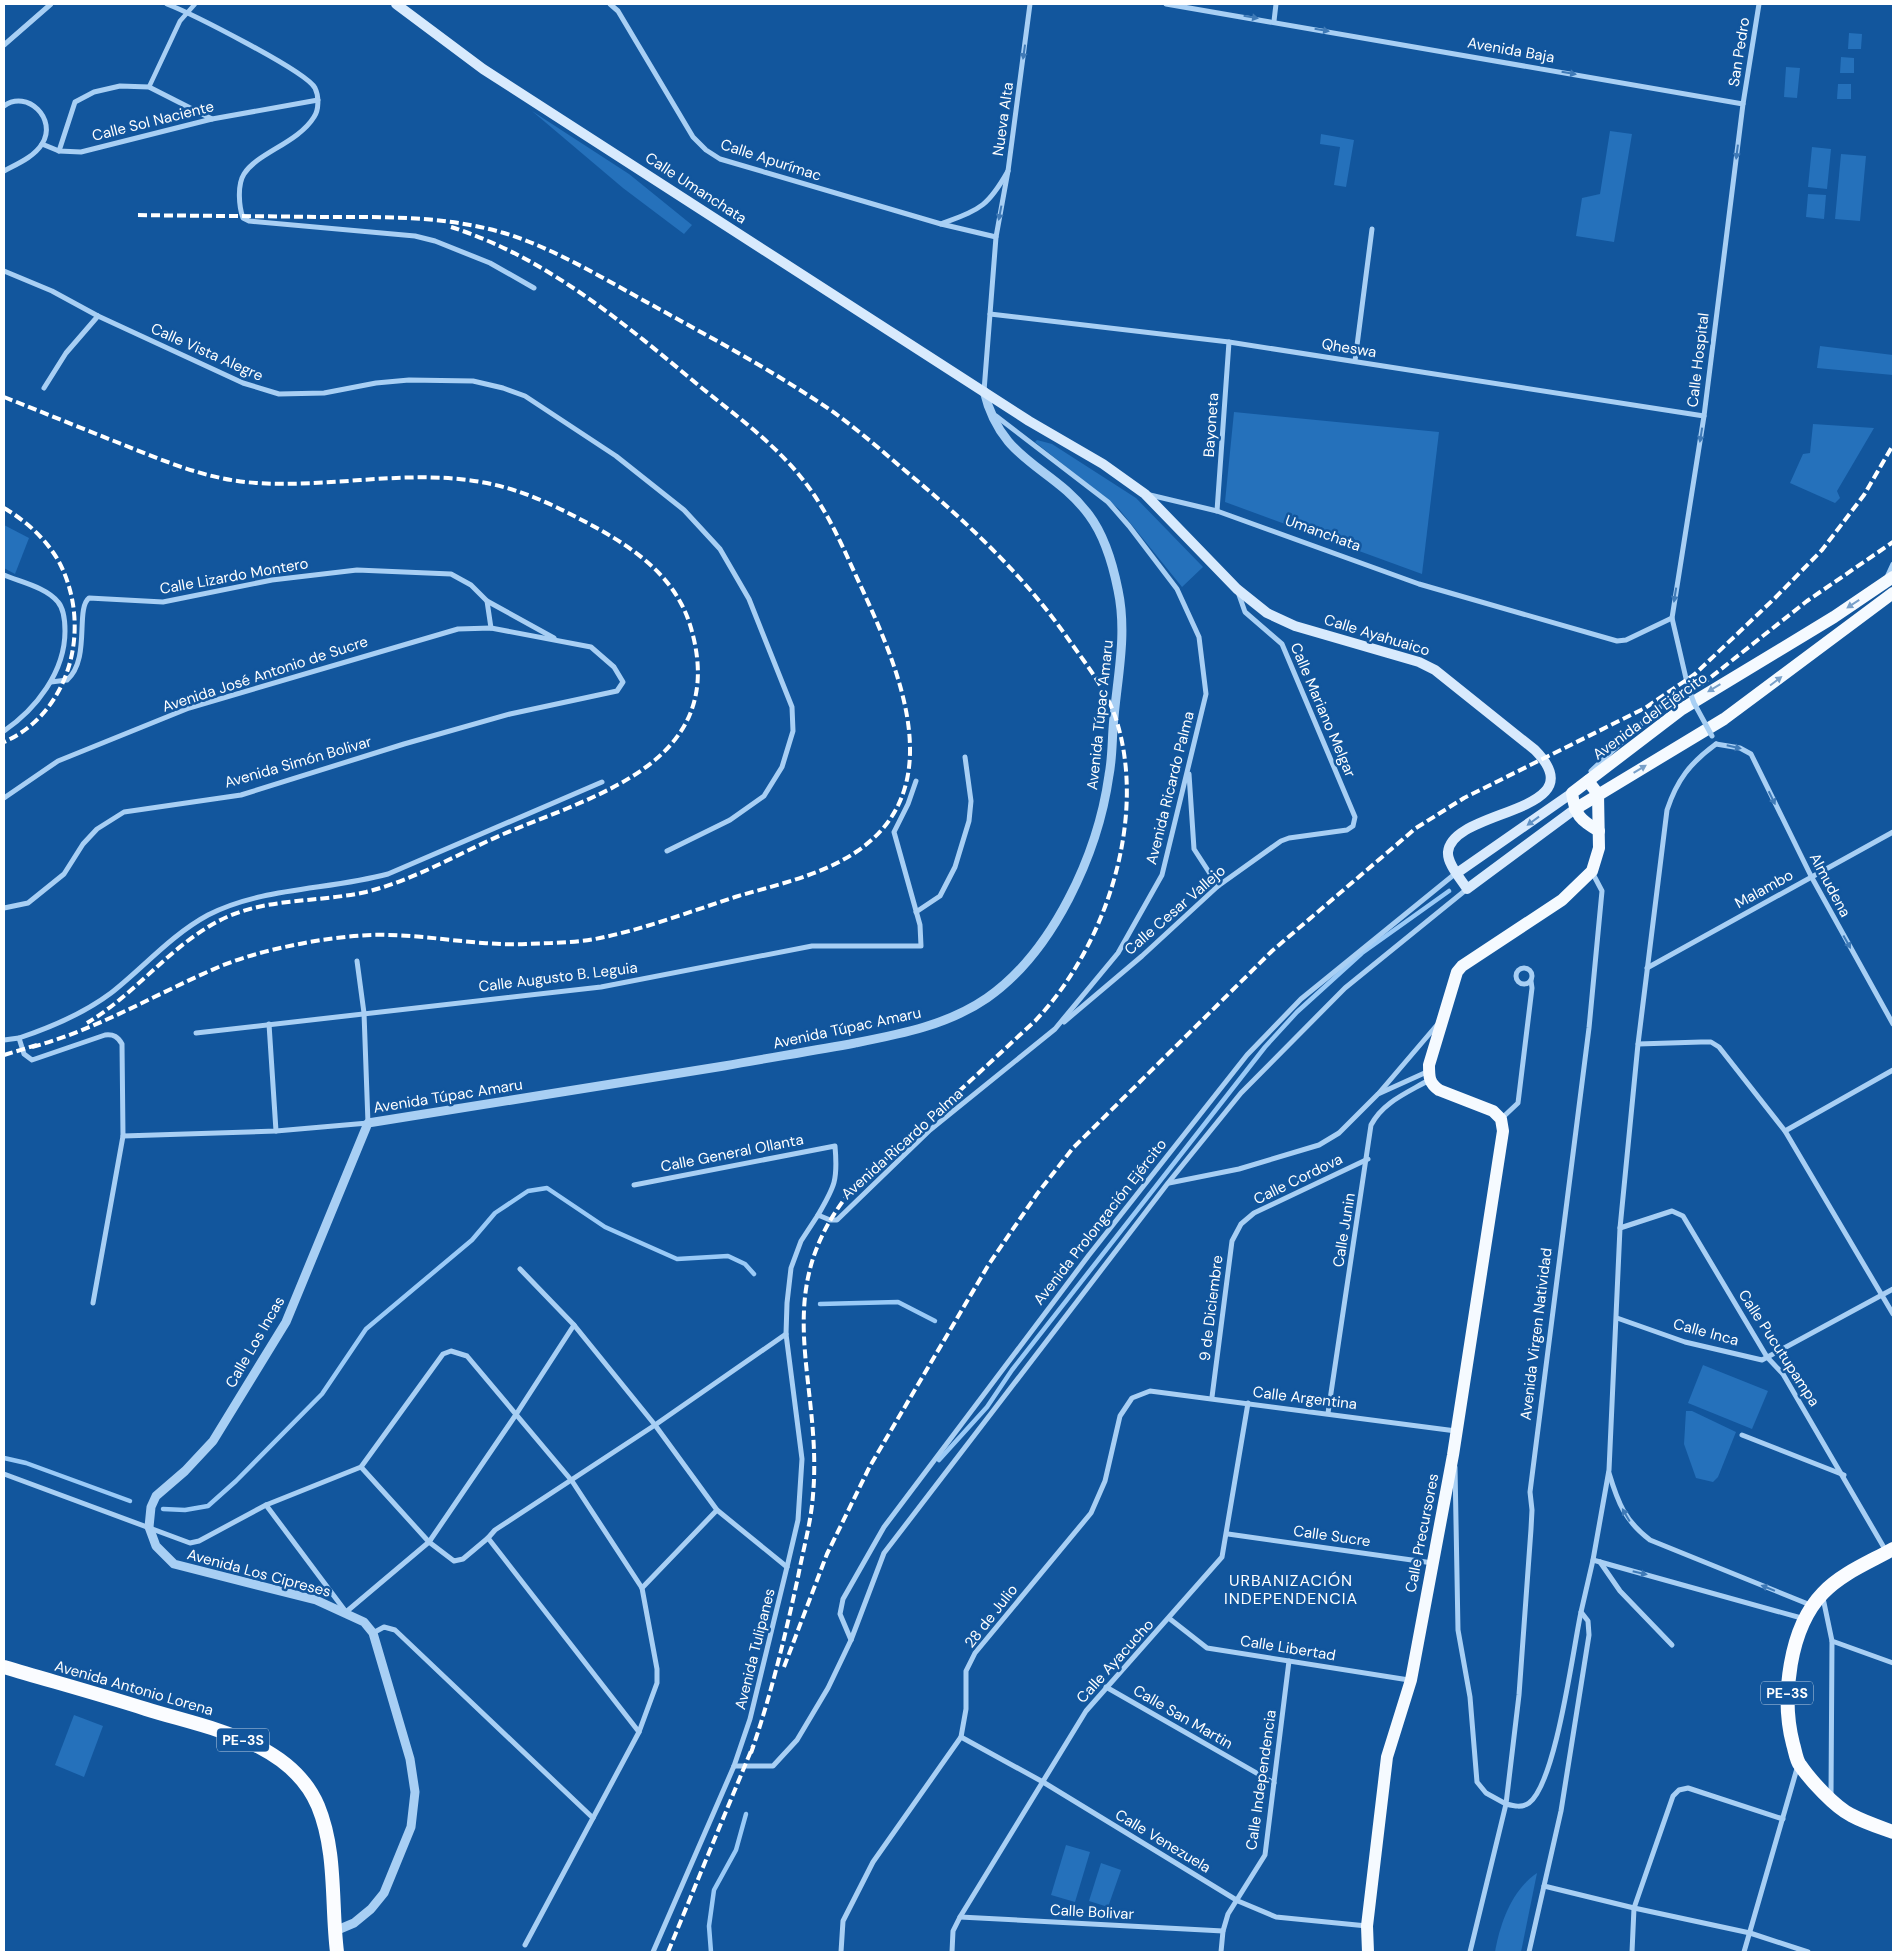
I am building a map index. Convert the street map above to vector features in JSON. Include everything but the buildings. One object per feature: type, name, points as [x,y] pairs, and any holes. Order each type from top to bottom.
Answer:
[{"type":"highway","name":"PE-3S","points":[[1798,1764],[1787,1714],[1788,1687],[1793,1655],[1806,1619],[1822,1593],[1837,1580],[1890,1550]]},
{"type":"highway","name":"Avenida Antonio Lorena","points":[[4,1667],[198,1723],[252,1743],[290,1768],[304,1781],[317,1806],[327,1836],[331,1861],[337,1952]]},
{"type":"highway","points":[[1798,1764],[1850,1815],[1893,1832]]},
{"type":"main road","name":"Calle Umanchata","points":[[396,4],[483,69],[984,391]]},
{"type":"main road","name":"Umanchata","points":[[984,391],[1029,421],[1103,464],[1145,494]]},
{"type":"main road","name":"Calle Ayahuaico","points":[[1145,494],[1237,589],[1267,612],[1295,626],[1419,662],[1435,670],[1544,759],[1548,770],[1549,783],[1538,799],[1468,827],[1452,839],[1448,852],[1457,873],[1467,889]]},
{"type":"main road","name":"Avenida del Ejército","points":[[1457,873],[1572,793],[1688,705],[1891,585]]},
{"type":"main road","points":[[1467,889],[1598,794],[1724,719],[1891,585]]},
{"type":"main road","points":[[1501,1119],[1494,1110],[1439,1090],[1429,1076],[1444,1017],[1457,972],[1462,966],[1562,900],[1592,872],[1597,860],[1599,832],[1598,794],[1588,781]]},
{"type":"main road","points":[[1572,793],[1575,810],[1584,823],[1599,832]]},
{"type":"main road","name":"Calle Precursores","points":[[1368,1952],[1367,1926],[1387,1757],[1411,1680],[1453,1455],[1503,1131],[1501,1119]]},
{"type":"street","points":[[4,45],[51,4]]},
{"type":"street","points":[[167,4],[189,12],[290,67],[315,88],[318,100],[316,115],[305,130],[244,173],[240,188],[243,218],[258,222],[415,236],[435,241],[490,263],[534,288]]},
{"type":"street","points":[[148,87],[180,21],[195,4]]},
{"type":"street","name":"Calle Apurímac","points":[[610,4],[618,11],[693,138],[720,159],[941,224],[996,237]]},
{"type":"street","name":"Nueva Alta","points":[[984,391],[996,237],[1008,171],[1030,4]]},
{"type":"street","name":"Avenida Baja","points":[[1166,4],[1274,21],[1743,104]]},
{"type":"street","points":[[1274,21],[1276,4]]},
{"type":"street","name":"San Pedro","points":[[1743,104],[1759,4]]},
{"type":"street","points":[[59,151],[73,107],[79,98],[120,86],[148,87],[212,119]]},
{"type":"street","name":"Calle Sol Naciente","points":[[42,144],[59,151],[81,152],[212,119],[318,100]]},
{"type":"street","points":[[4,106],[20,102],[30,104],[39,110],[46,119],[47,130],[42,144],[31,156],[4,171]]},
{"type":"street","name":"Calle Hospital","points":[[1672,618],[1704,416],[1743,104]]},
{"type":"street","points":[[941,224],[973,212],[993,197],[1008,171]]},
{"type":"street","points":[[1355,362],[1372,229]]},
{"type":"street","name":"Calle Vista Alegre","points":[[4,271],[52,291],[98,316],[244,384],[278,394],[324,394],[376,383],[410,380],[473,381],[503,388],[525,396],[616,456],[684,510],[720,549],[749,599],[792,708],[792,731],[782,767],[764,796],[730,820],[667,851]]},
{"type":"street","name":"Qheswa","points":[[990,314],[1229,342],[1704,416]]},
{"type":"street","points":[[44,388],[66,353],[98,316]]},
{"type":"street","name":"Bayoneta","points":[[1217,511],[1229,342]]},
{"type":"street","name":"Avenida Túpac Amaru","points":[[123,1136],[276,1131],[368,1123],[809,1052],[912,1032],[952,1017],[984,1000],[1002,986],[1030,959],[1046,938],[1062,912],[1086,856],[1101,813],[1110,774],[1123,642],[1118,592],[1109,557],[1090,517],[1065,489],[1020,455],[1002,433],[989,412],[984,391]]},
{"type":"street","name":"Avenida Ricardo Palma","points":[[818,1215],[837,1220],[930,1130],[1055,1029],[1118,953],[1162,875],[1206,694],[1199,637],[1177,589],[1130,526],[1108,502],[989,412]]},
{"type":"street","name":"Umanchata","points":[[1145,494],[1217,511],[1419,584],[1617,640],[1626,640],[1672,618]]},
{"type":"street","points":[[1891,585],[1893,564]]},
{"type":"street","name":"Calle Lizardo Montero","points":[[51,682],[67,680],[74,671],[81,650],[83,606],[86,600],[92,597],[121,601],[163,602],[272,580],[357,570],[451,574],[471,585],[487,601],[558,641]]},
{"type":"street","points":[[4,575],[48,593],[60,604],[64,618],[65,637],[60,662],[51,682],[20,720],[4,731]]},
{"type":"street","name":"Calle Mariano Melgar","points":[[1237,589],[1245,612],[1282,644],[1355,816],[1353,826]]},
{"type":"street","points":[[487,601],[491,628]]},
{"type":"street","points":[[1453,1455],[1456,1474],[1458,1630],[1470,1697],[1477,1782],[1486,1794],[1506,1804],[1522,1806],[1530,1802],[1544,1780],[1556,1747],[1581,1612],[1593,1560],[1608,1470],[1620,1228],[1638,1044],[1667,810],[1675,786],[1698,757],[1716,744],[1694,703],[1688,687],[1672,618]]},
{"type":"street","name":"Avenida José Antonio de Sucre","points":[[4,798],[58,761],[189,708],[458,629],[491,628],[591,647],[614,667],[622,678]]},
{"type":"street","name":"Avenida Simón Bolivar","points":[[4,908],[28,903],[64,874],[83,844],[97,829],[124,812],[241,795],[404,744],[510,714],[617,691],[622,686],[622,678]]},
{"type":"street","points":[[1572,793],[1584,778],[1656,710],[1688,687]]},
{"type":"street","name":"Almudena","points":[[1716,744],[1740,748],[1751,754],[1810,876],[1893,1024]]},
{"type":"street","points":[[916,781],[908,804],[894,832],[916,912],[940,896],[955,867],[969,821],[971,801],[965,757]]},
{"type":"street","points":[[1188,768],[1194,849],[1218,886]]},
{"type":"street","points":[[4,1040],[20,1038],[64,1021],[96,1004],[181,932],[217,911],[251,899],[360,882],[388,874],[602,782]]},
{"type":"street","name":"Calle Cesar Vallejo","points":[[1055,1029],[1122,974],[1218,886],[1286,838],[1347,830],[1353,826]]},
{"type":"street","name":"Malambo","points":[[1647,968],[1810,876],[1893,832]]},
{"type":"street","name":"Avenida Virgen Natividad","points":[[1470,1952],[1506,1804],[1518,1695],[1531,1529],[1532,1510],[1530,1492],[1589,1028],[1602,891],[1592,872]]},
{"type":"street","name":"Avenida Prolongación Ejército","points":[[851,1640],[840,1614],[843,1599],[884,1527],[1100,1240],[1247,1055],[1301,999],[1457,873]]},
{"type":"street","name":"Avenida Prolongación Ejército","points":[[734,1766],[773,1766],[797,1740],[828,1688],[851,1640],[884,1553],[1168,1183],[1241,1094],[1344,988],[1467,889]]},
{"type":"street","name":"Calle Augusto B. Leguia","points":[[196,1033],[601,987],[812,946],[921,946],[920,925],[916,912]]},
{"type":"street","points":[[357,960],[364,1013],[368,1123]]},
{"type":"street","points":[[1501,1119],[1518,1103],[1532,988],[1531,981]]},
{"type":"street","points":[[1168,1183],[1238,1169],[1318,1145],[1339,1133],[1378,1094],[1444,1017]]},
{"type":"street","points":[[269,1024],[276,1131]]},
{"type":"street","points":[[20,1038],[24,1054],[32,1060],[106,1035],[115,1036],[122,1044],[123,1136],[92,1303]]},
{"type":"street","points":[[1638,1044],[1711,1042],[1719,1047],[1785,1131],[1893,1314]]},
{"type":"street","points":[[1785,1131],[1893,1070]]},
{"type":"street","points":[[1378,1094],[1429,1076]]},
{"type":"street","name":"Calle Junin","points":[[1328,1413],[1368,1159],[1371,1125],[1378,1112],[1429,1076]]},
{"type":"street","name":"Calle Los Incas","points":[[149,1527],[151,1507],[156,1496],[185,1472],[213,1441],[286,1322],[368,1123]]},
{"type":"street","name":"Calle General Ollanta","points":[[634,1185],[835,1146],[837,1174],[833,1191],[818,1215]]},
{"type":"street","name":"Calle Cordova","points":[[1241,1224],[1254,1213],[1368,1159]]},
{"type":"street","name":"Calle Pucutupampa","points":[[1620,1228],[1672,1211],[1683,1216],[1767,1357],[1783,1374],[1890,1550]]},
{"type":"street","points":[[360,1467],[429,1542],[454,1561],[463,1559],[495,1530],[655,1426],[786,1334],[790,1268],[801,1241],[818,1215]]},
{"type":"street","name":"9 de Diciembre","points":[[1212,1398],[1232,1241],[1241,1224]]},
{"type":"street","points":[[520,1269],[574,1325],[655,1426],[717,1510],[787,1567]]},
{"type":"street","points":[[1767,1357],[1893,1289]]},
{"type":"street","name":"Calle Inca","points":[[1617,1318],[1685,1342],[1762,1360],[1767,1357]]},
{"type":"street","points":[[266,1504],[346,1612],[429,1542],[517,1414],[574,1325]]},
{"type":"street","name":"Avenida Tulipanes","points":[[653,1952],[734,1766],[750,1719],[798,1520],[802,1459],[786,1334]]},
{"type":"street","points":[[4,1474],[190,1543],[198,1541],[266,1504],[360,1467],[443,1354],[451,1351],[467,1356],[572,1481],[642,1588],[657,1683],[639,1732],[525,1945]]},
{"type":"street","name":"Calle Argentina","points":[[1150,1391],[1457,1431]]},
{"type":"street","name":"28 de Julio","points":[[841,1952],[843,1921],[864,1879],[961,1737],[966,1709],[966,1671],[975,1652],[1091,1513],[1106,1481],[1120,1416],[1132,1398],[1150,1391]]},
{"type":"street","name":"Calle Ayacucho","points":[[952,1952],[953,1931],[960,1917],[1086,1711],[1170,1619],[1222,1557],[1228,1534],[1248,1403]]},
{"type":"street","points":[[1742,1435],[1844,1476]]},
{"type":"street","points":[[1608,1470],[1616,1496],[1624,1512],[1634,1528],[1650,1540],[1813,1606]]},
{"type":"street","points":[[642,1588],[717,1510]]},
{"type":"street","name":"Avenida Los Cipreses","points":[[149,1527],[156,1546],[174,1564],[316,1600],[346,1612],[364,1622],[373,1633]]},
{"type":"street","name":"Calle Sucre","points":[[1228,1534],[1433,1563]]},
{"type":"street","points":[[488,1538],[639,1732]]},
{"type":"street","points":[[1593,1560],[1806,1619]]},
{"type":"street","points":[[1600,1562],[1620,1591],[1672,1645]]},
{"type":"street","points":[[1822,1593],[1832,1641],[1831,1798]]},
{"type":"street","points":[[1529,1952],[1561,1811],[1590,1636],[1588,1621],[1581,1612]]},
{"type":"street","name":"Calle Libertad","points":[[1170,1619],[1208,1648],[1411,1680]]},
{"type":"street","points":[[335,1931],[354,1923],[371,1909],[384,1893],[396,1868],[412,1819],[415,1792],[410,1759],[373,1633],[384,1627],[395,1630],[593,1818]]},
{"type":"street","points":[[1832,1641],[1893,1663]]},
{"type":"street","name":"Calle Independencia","points":[[1221,1952],[1223,1931],[1228,1914],[1238,1901],[1265,1855],[1289,1661]]},
{"type":"street","name":"Calle San Martin","points":[[1106,1687],[1274,1782]]},
{"type":"street","name":"Calle Venezuela","points":[[961,1737],[1043,1782],[1238,1901],[1276,1916],[1367,1926]]},
{"type":"street","points":[[1744,1952],[1798,1764]]},
{"type":"street","points":[[1632,1952],[1634,1908],[1673,1796],[1679,1790],[1688,1788],[1783,1820]]},
{"type":"street","points":[[1544,1886],[1634,1908],[1750,1932],[1808,1952]]},
{"type":"street","name":"Calle Bolivar","points":[[960,1917],[1223,1931]]},
{"type":"shaded area","points":[[1849,33],[1862,34],[1861,49],[1848,49]]},
{"type":"shaded area","points":[[1841,57],[1854,58],[1854,73],[1840,73]]},
{"type":"shaded area","points":[[1786,67],[1800,68],[1797,98],[1784,97]]},
{"type":"shaded area","points":[[1838,84],[1851,84],[1851,99],[1837,99]]},
{"type":"shaded area","points":[[532,111],[629,174],[692,225],[684,234],[623,188]]},
{"type":"shaded area","points":[[1610,131],[1632,134],[1614,242],[1576,236],[1582,198],[1600,194]]},
{"type":"shaded area","points":[[1321,134],[1354,140],[1346,187],[1334,185],[1340,147],[1320,144]]},
{"type":"shaded area","points":[[1812,147],[1831,149],[1827,189],[1808,187]]},
{"type":"shaded area","points":[[1841,154],[1866,156],[1860,221],[1835,219]]},
{"type":"shaded area","points":[[1808,194],[1826,195],[1824,219],[1806,217]]},
{"type":"shaded area","points":[[1820,346],[1893,355],[1893,375],[1817,368]]},
{"type":"shaded area","points":[[1234,412],[1439,432],[1422,574],[1225,502]]},
{"type":"shaded area","points":[[1813,424],[1874,428],[1837,491],[1840,498],[1835,503],[1790,483],[1803,454],[1810,453]]},
{"type":"shaded area","points":[[1037,440],[1052,444],[1136,498],[1203,567],[1182,587],[1119,509],[1035,442]]},
{"type":"shaded area","points":[[4,525],[29,538],[15,574],[4,568]]},
{"type":"shaded area","points":[[1703,1365],[1768,1391],[1752,1429],[1688,1403]]},
{"type":"shaded area","points":[[1686,1411],[1692,1411],[1736,1432],[1718,1477],[1713,1482],[1696,1478],[1684,1444]]},
{"type":"shaded area","points":[[74,1715],[103,1726],[84,1777],[55,1765]]},
{"type":"shaded area","points":[[1066,1845],[1090,1852],[1075,1902],[1051,1895]]},
{"type":"shaded area","points":[[1101,1863],[1121,1870],[1108,1907],[1089,1901]]},
{"type":"shaded area","points":[[1537,1873],[1521,1952],[1495,1952],[1508,1908],[1521,1888]]},
{"type":"waterway","points":[[939,1460],[987,1407],[1012,1370],[1265,1047],[1297,1012],[1362,953],[1449,891]]},
{"type":"waterway","points":[[163,1509],[185,1510],[208,1506],[236,1481],[322,1394],[366,1329],[472,1240],[495,1213],[528,1191],[547,1188],[605,1227],[677,1259],[728,1256],[745,1264],[754,1274]]},
{"type":"waterway","points":[[820,1304],[898,1302],[935,1321]]},
{"type":"waterway","points":[[4,1458],[26,1463],[130,1501]]},
{"type":"waterway","points":[[711,1952],[709,1926],[714,1890],[736,1850],[746,1814]]},
{"type":"railway","points":[[138,215],[388,217],[435,220],[481,227],[504,233],[542,247],[580,265],[779,377],[831,410],[872,442],[967,525],[1028,587],[1092,673],[1105,694],[1115,716],[1124,755],[1127,795],[1123,837],[1114,878],[1100,918],[1082,956],[1060,991],[1035,1021],[850,1192],[825,1230],[811,1267],[804,1303],[804,1339],[814,1453],[812,1505],[783,1644],[751,1753]]},
{"type":"railway","points":[[32,1047],[81,1031],[233,961],[321,940],[380,935],[492,944],[552,943],[587,940],[630,931],[812,874],[856,852],[888,822],[905,788],[910,750],[906,710],[895,669],[880,629],[838,537],[811,490],[781,455],[756,432],[615,318],[553,275],[520,256],[487,240],[451,227]]},
{"type":"railway","points":[[4,397],[165,461],[196,472],[229,480],[277,484],[409,477],[442,478],[475,481],[507,488],[534,497],[614,538],[631,549],[661,575],[684,608],[691,628],[698,674],[691,712],[673,742],[646,767],[613,788],[501,835],[418,874],[384,887],[349,895],[262,906],[229,916],[191,938],[123,997],[87,1023]]},
{"type":"railway","points":[[784,1667],[827,1554],[870,1466],[989,1264],[1037,1194],[1073,1148],[1272,951],[1416,828],[1464,798],[1645,708],[1695,674],[1775,598],[1822,550],[1864,495],[1893,445]]},
{"type":"railway","points":[[4,508],[34,531],[47,544],[58,560],[69,585],[74,611],[74,638],[70,664],[60,688],[46,710],[27,728],[4,742]]},
{"type":"railway","points":[[1701,685],[1807,601],[1893,542]]},
{"type":"railway","points":[[4,1055],[37,1045]]},
{"type":"railway","points":[[668,1952],[753,1746]]},
{"type":"district","name":"URBANIZACIÓN INDEPENDENCIA","points":[[1291,1589]]}]
